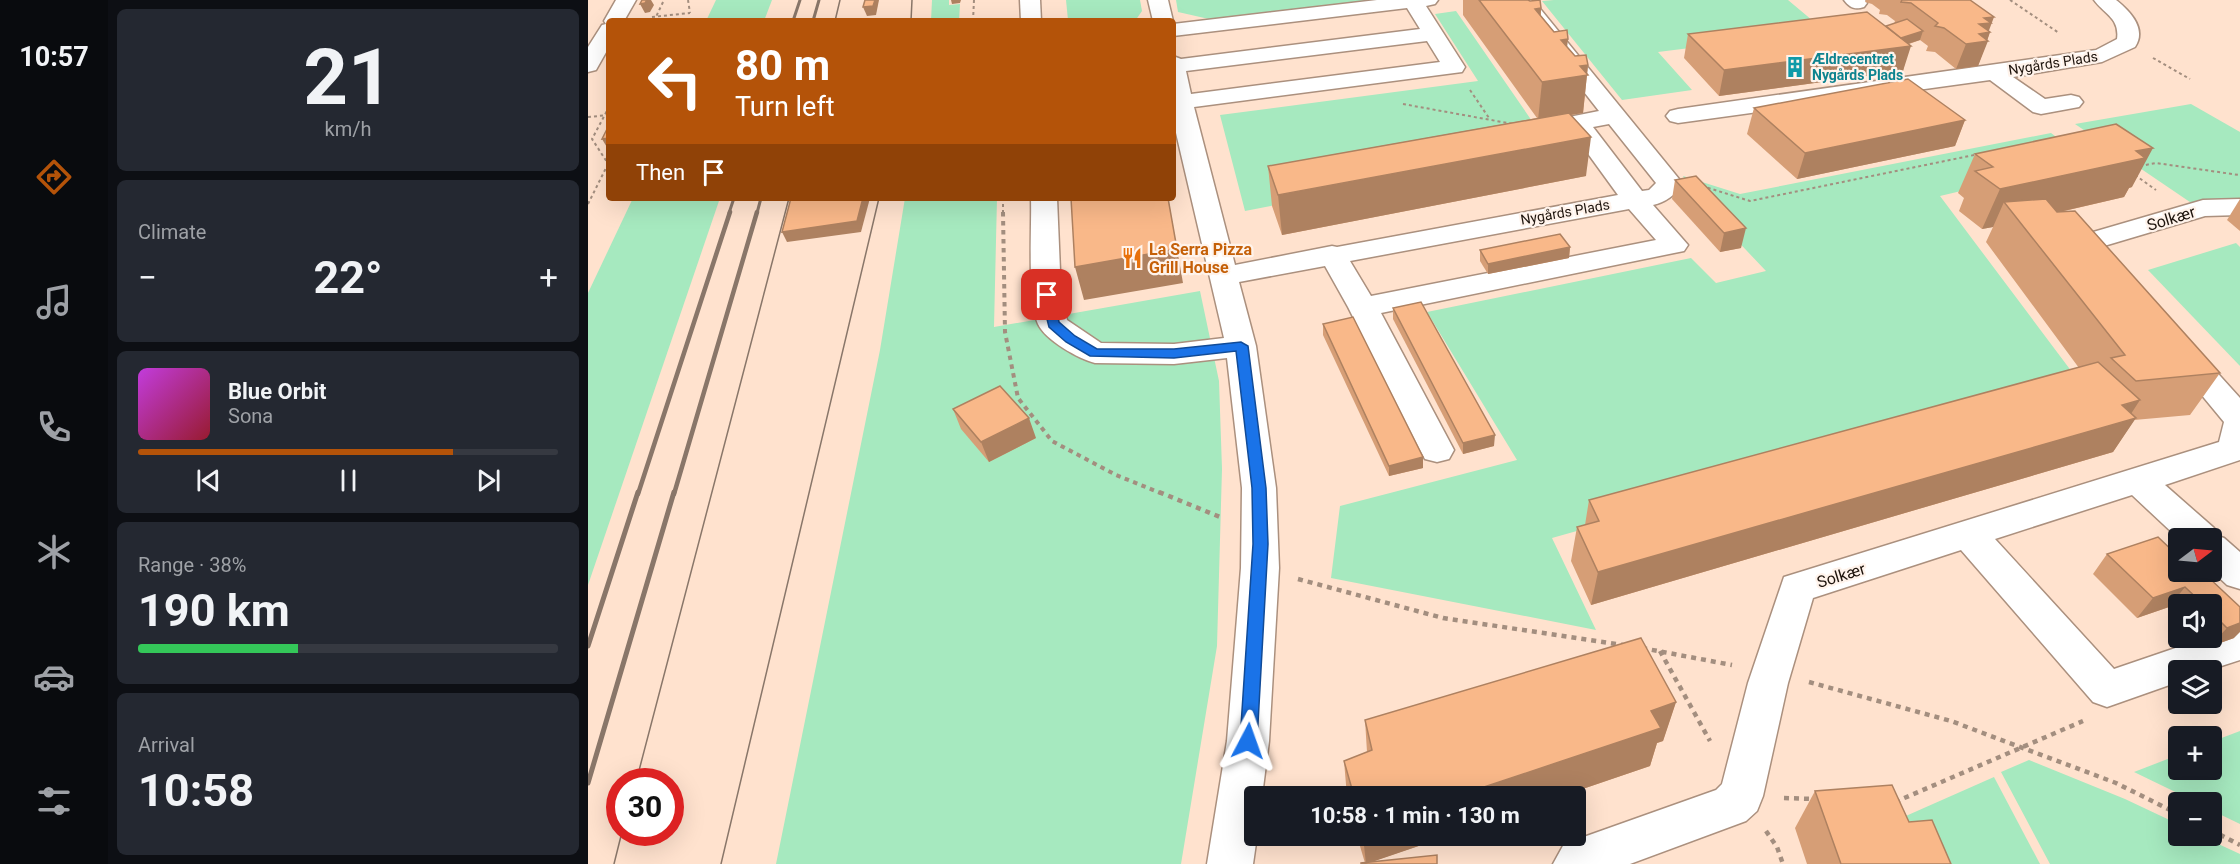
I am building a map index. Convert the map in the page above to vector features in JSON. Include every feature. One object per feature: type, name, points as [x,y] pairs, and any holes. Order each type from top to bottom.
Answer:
[{"type":"street","points":[[616,18],[626,0]]},
{"type":"street","points":[[1030,0],[1031,18]]},
{"type":"street","points":[[1158,0],[1162,18]]},
{"type":"street","points":[[1522,0],[1661,173]]},
{"type":"street","name":"Nygårds Plads","points":[[1678,116],[2102,56],[2127,42],[2130,31],[2125,20],[2104,0]]},
{"type":"street","points":[[1176,30],[1421,1],[1433,34],[1454,67],[1182,102]]},
{"type":"street","points":[[588,65],[606,34]]},
{"type":"street","points":[[1176,64],[1433,34]]},
{"type":"street","points":[[1323,47],[1339,82]]},
{"type":"street","name":"Nygårds Plads","points":[[1994,73],[2041,107],[2071,102]]},
{"type":"street","points":[[1176,77],[1241,346],[1259,488],[1260,568],[1248,741],[1230,864]]},
{"type":"street","points":[[1363,307],[1674,245],[1635,200],[1577,122],[1615,116]]},
{"type":"street","name":"Nygårds Plads","points":[[1224,276],[1332,254],[1657,196],[1670,184],[1661,173]]},
{"type":"street","points":[[1044,201],[1047,295],[1053,324],[1071,339],[1095,353],[1174,354],[1241,346]]},
{"type":"street","name":"Solkær","points":[[2124,287],[2086,243],[2204,208],[2240,207]]},
{"type":"street","points":[[1332,254],[1363,307],[1437,450]]},
{"type":"street","name":"Solkær","points":[[1740,796],[1772,672],[1797,588],[2234,450],[2240,421],[2163,331]]},
{"type":"street","points":[[2139,481],[2190,528]]},
{"type":"street","points":[[1969,535],[2107,689],[2240,643]]},
{"type":"street","points":[[2222,558],[2240,574]]},
{"type":"street","points":[[1576,864],[1580,860],[1730,806],[1740,796]]},
{"type":"path","points":[[656,17],[664,0]]},
{"type":"path","points":[[687,18],[690,13],[688,0]]},
{"type":"path","points":[[973,18],[974,0]]},
{"type":"path","points":[[644,18],[690,13]]},
{"type":"path","points":[[1454,67],[1489,118]]},
{"type":"path","points":[[1400,104],[1489,118],[1523,126]]},
{"type":"path","points":[[606,112],[592,139],[606,160]]},
{"type":"path","points":[[588,117],[604,115]]},
{"type":"path","points":[[1661,173],[1750,201],[1982,154]]},
{"type":"path","points":[[2136,167],[2156,163],[2240,175]]},
{"type":"path","points":[[588,204],[606,168]]},
{"type":"path","points":[[2126,169],[2171,200],[2204,208]]},
{"type":"path","points":[[1660,651],[1740,796],[1824,800]]},
{"type":"path","points":[[1772,672],[1951,721],[2116,783],[2168,809]]},
{"type":"path","points":[[1883,802],[1895,802],[2113,708],[2107,689]]},
{"type":"path","points":[[2222,836],[2240,845]]},
{"type":"green space","points":[[716,0],[772,0],[765,18],[707,18]]},
{"type":"green space","points":[[932,0],[949,0],[949,5],[960,4],[959,18],[931,18]]},
{"type":"green space","points":[[1066,0],[1140,0],[1142,11],[1137,18],[1068,18]]},
{"type":"green space","points":[[1176,0],[1377,0],[1209,19],[1178,12]]},
{"type":"green space","points":[[1788,0],[1825,31],[1658,52],[1692,90],[1622,100],[1542,1]]},
{"type":"green space","points":[[1456,11],[1552,150],[1245,211],[1220,115],[1478,81],[1435,14]]},
{"type":"green space","points":[[2191,104],[2240,132],[2240,216],[2212,217],[2075,124]]},
{"type":"green space","points":[[2051,133],[2088,161],[1940,196],[2084,388],[1552,538],[1596,630],[1331,578],[1340,506],[1517,460],[1427,312],[1691,258],[1716,283],[1766,271],[1690,191],[1683,176],[1740,194]]},
{"type":"green space","points":[[632,201],[719,201],[588,585],[588,293]]},
{"type":"green space","points":[[905,201],[997,201],[994,327],[1200,291],[1219,381],[1222,469],[1217,646],[1181,864],[776,864],[880,350]]},
{"type":"green space","points":[[2236,243],[2240,247],[2240,366],[2148,270]]},
{"type":"green space","points":[[2240,731],[2240,824],[2222,815],[2222,792],[2175,792],[2134,772],[2168,759],[2168,780],[2222,780],[2222,738]]},
{"type":"green space","points":[[2029,760],[2168,819],[2168,846],[2222,846],[2240,854],[2240,864],[2050,864],[2001,772]]},
{"type":"green space","points":[[1994,777],[2040,864],[1918,864],[1899,819]]},
{"type":"building","points":[[865,0],[875,0],[873,6],[863,7]]},
{"type":"building","points":[[1479,0],[1540,0],[1541,8],[1535,9],[1554,32],[1567,30],[1568,39],[1561,40],[1575,56],[1586,55],[1588,65],[1580,66],[1588,75],[1542,82]]},
{"type":"building","points":[[1902,0],[1970,0],[1994,17],[1984,18],[1991,23],[1979,24],[1990,32],[1979,34],[1988,41],[1966,44],[1944,28],[1935,26],[1938,23],[1911,3],[1901,2]]},
{"type":"building","points":[[1867,12],[1911,46],[1724,70],[1688,34]]},
{"type":"building","points":[[1907,19],[1923,31],[1901,38],[1886,26]]},
{"type":"building","points":[[1908,79],[1965,120],[1805,153],[1754,108]]},
{"type":"building","points":[[1569,113],[1591,137],[1278,195],[1268,166]]},
{"type":"building","points":[[2116,124],[2153,148],[2136,151],[2145,158],[2000,189],[1975,171],[1993,167],[1975,154]]},
{"type":"building","points":[[1696,176],[1746,228],[1724,233],[1675,180]]},
{"type":"building","points":[[2046,199],[2057,212],[2075,211],[2220,373],[2136,381],[2111,358],[2125,355],[2004,202]]},
{"type":"building","points":[[790,201],[862,201],[857,221],[782,232]]},
{"type":"building","points":[[1071,201],[1169,201],[1177,249],[1075,267]]},
{"type":"building","points":[[1560,234],[1570,247],[1488,264],[1480,250]]},
{"type":"building","points":[[1421,302],[1495,435],[1463,443],[1393,308]]},
{"type":"building","points":[[1353,317],[1423,457],[1389,466],[1323,324]]},
{"type":"building","points":[[2098,362],[2140,400],[2122,405],[2136,418],[1598,572],[1577,527],[1599,521],[1589,500]]},
{"type":"building","points":[[1000,386],[1029,418],[981,442],[953,409]]},
{"type":"building","points":[[2158,537],[2168,546],[2168,582],[2213,582],[2240,607],[2240,623],[2227,628],[2222,623],[2222,594],[2192,594],[2185,587],[2153,598],[2107,554]]},
{"type":"building","points":[[1641,638],[1676,702],[1651,711],[1661,728],[1487,786],[1351,786],[1344,761],[1372,750],[1365,720]]},
{"type":"building","points":[[1892,785],[1909,822],[1932,820],[1951,864],[1841,864],[1815,791]]},
{"type":"building","points":[[1437,855],[1437,864],[1361,864],[1361,863]]},
{"type":"tram line","points":[[836,18],[840,0]]},
{"type":"tram line","points":[[911,18],[912,0]]},
{"type":"tram line","points":[[640,768],[788,201]]},
{"type":"tram line","points":[[721,864],[878,201]]},
{"type":"tram line","points":[[614,864],[618,846]]},
{"type":"railway","points":[[794,18],[800,0]]},
{"type":"railway","points":[[814,18],[819,0]]},
{"type":"railway","points":[[729,213],[733,201]]},
{"type":"railway","points":[[757,213],[760,201]]},
{"type":"railway","points":[[638,494],[730,212]]},
{"type":"railway","points":[[674,494],[757,212]]},
{"type":"railway","points":[[588,646],[638,492]]},
{"type":"railway","points":[[588,783],[674,492]]},
{"type":"place","name":"Ældrecentret Nygårds Plads","points":[[1795,67]]},
{"type":"place","name":"La Serra Pizza Grill House","points":[[1132,258]]},
{"type":"route","points":[[1047,295],[1053,324],[1071,339],[1095,353],[1174,354],[1241,346],[1259,488],[1260,544],[1248,741]]}]
